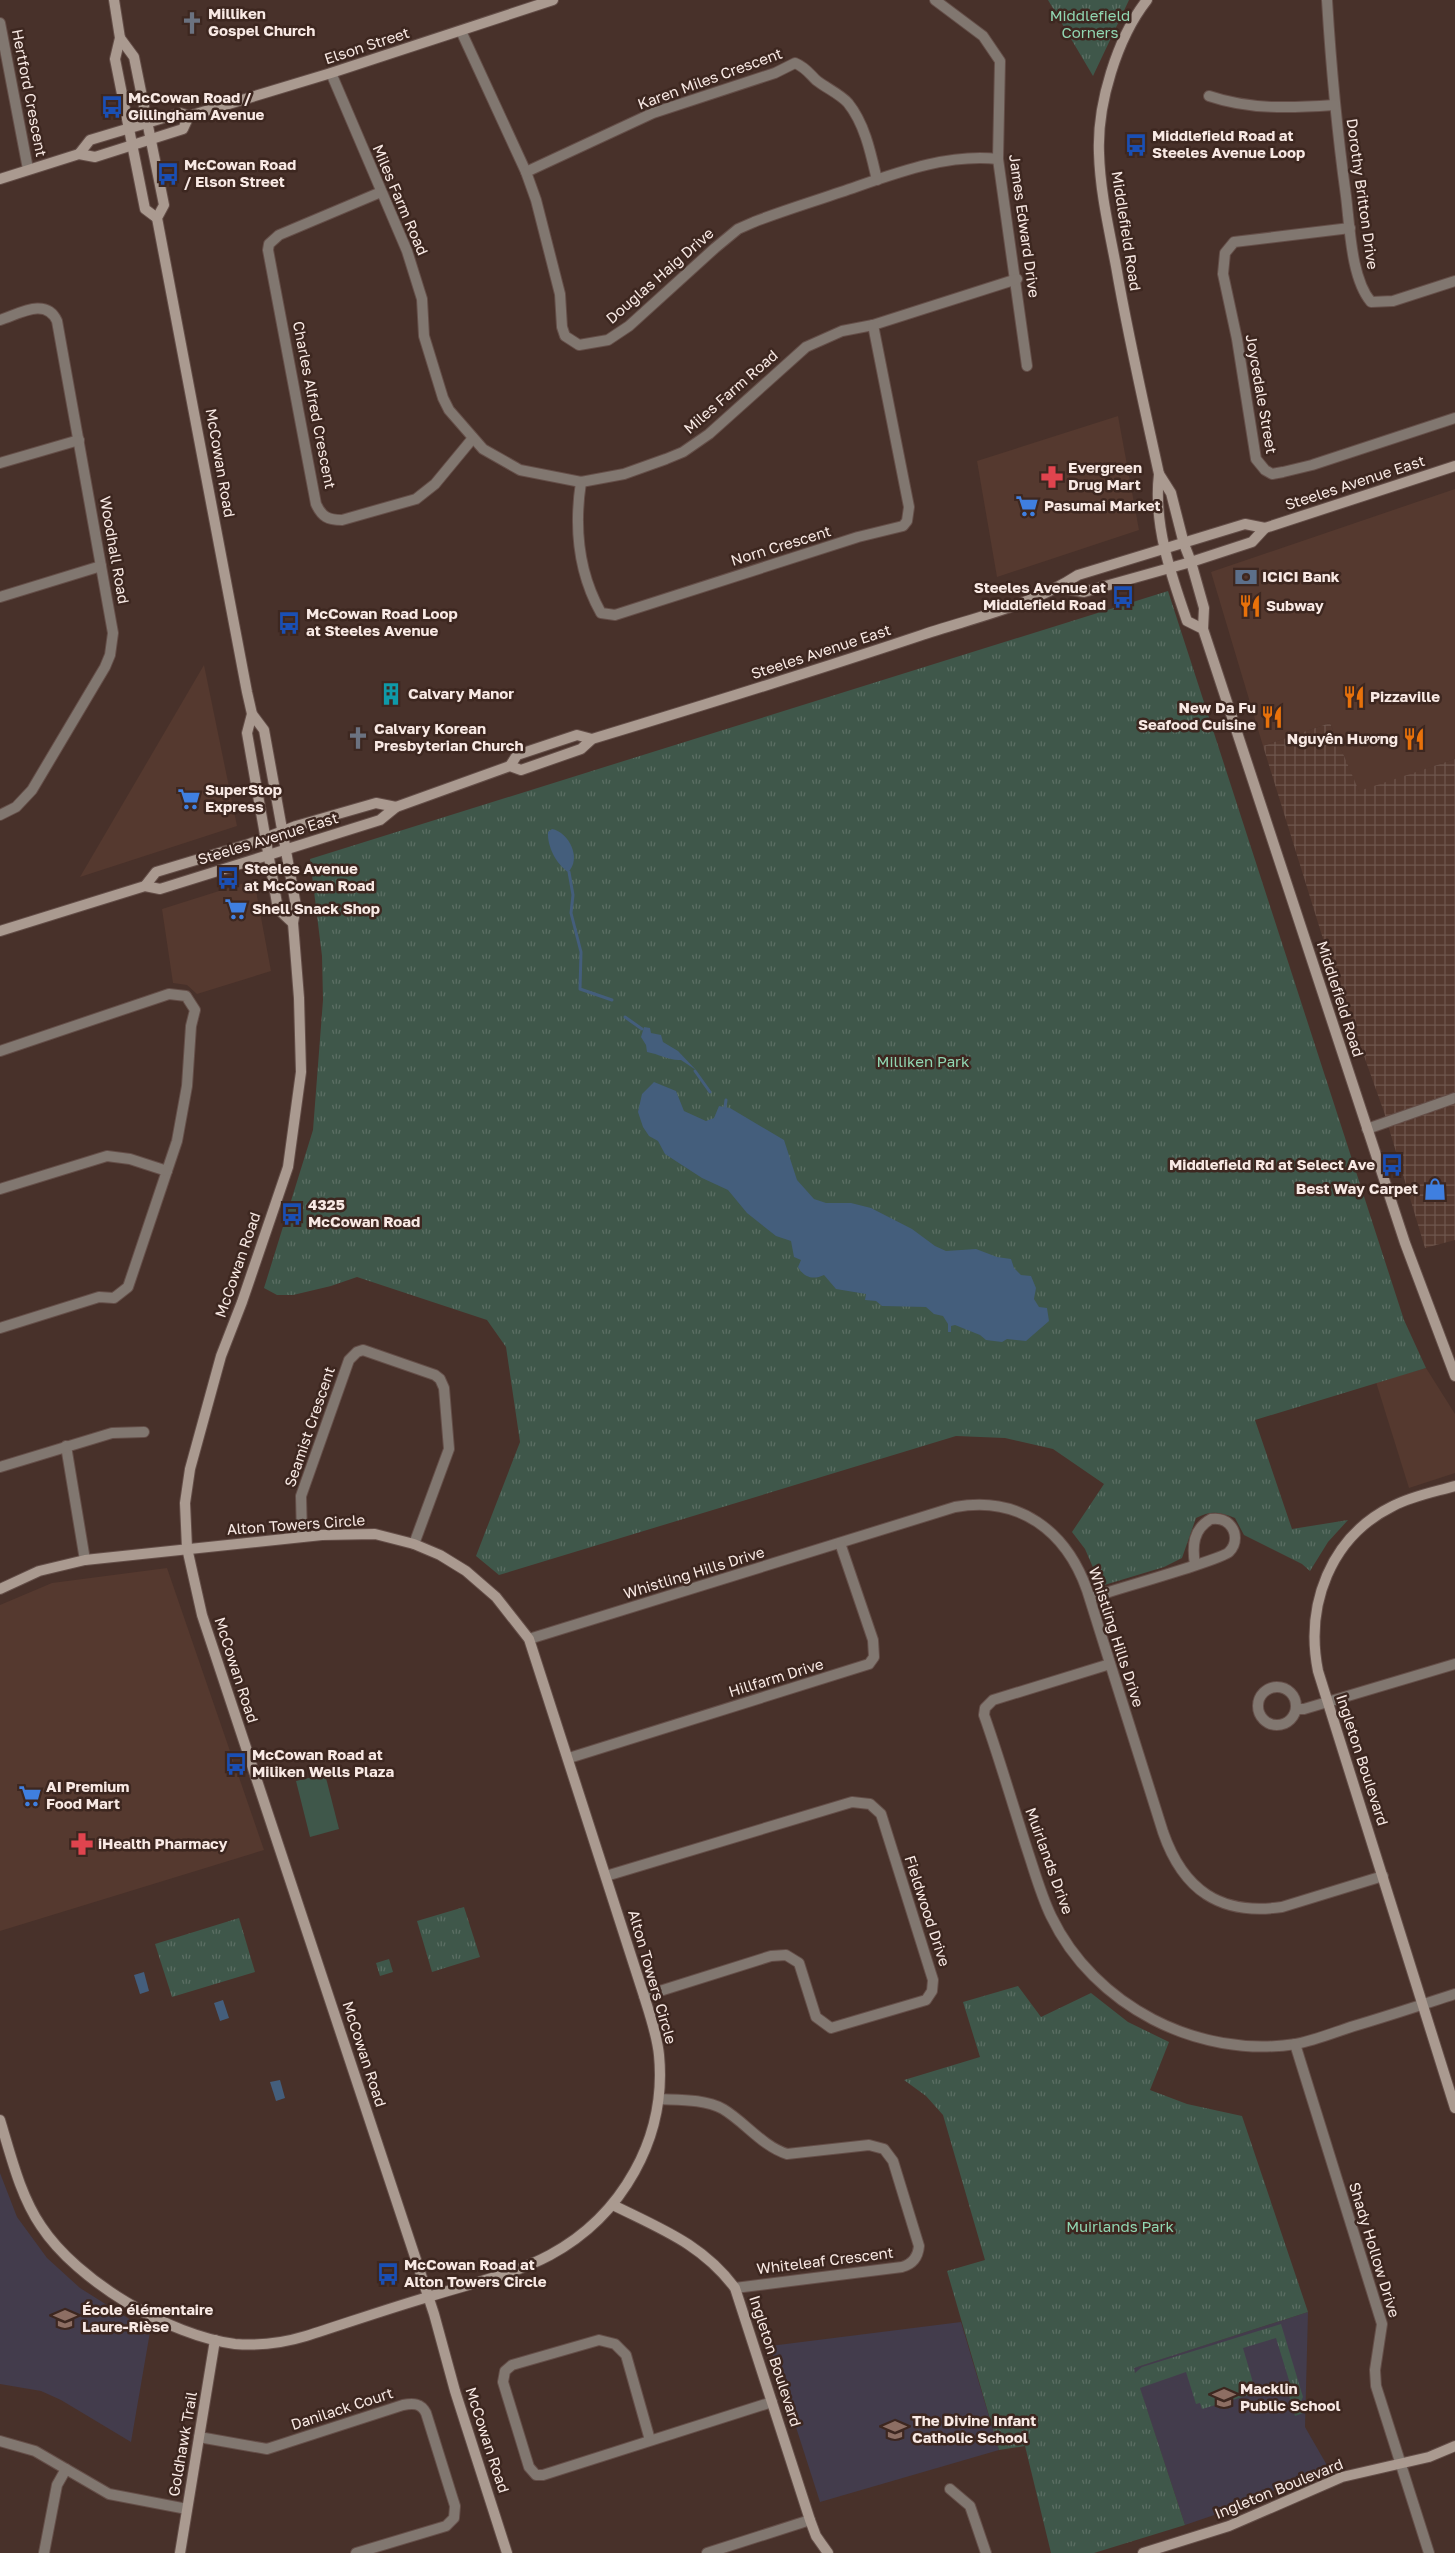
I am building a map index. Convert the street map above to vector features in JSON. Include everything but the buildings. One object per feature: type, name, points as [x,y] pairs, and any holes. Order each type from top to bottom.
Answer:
[{"type":"main road","name":"McCowan Road","points":[[114,0],[120,38],[115,59],[145,209],[157,218]]},
{"type":"main road","name":"Middlefield Road","points":[[1147,0],[1128,28],[1120,50],[1103,108],[1099,153],[1106,212],[1126,325],[1159,474],[1171,494],[1204,608],[1203,629],[1367,1129],[1405,1243],[1455,1376]]},
{"type":"main road","name":"Elson Street","points":[[78,154],[90,140],[180,113],[189,116],[331,73],[547,1]]},
{"type":"main road","name":"McCowan Road","points":[[120,38],[134,56],[164,205],[157,218],[252,714],[247,733],[278,909],[293,923]]},
{"type":"main road","name":"Elson Street","points":[[78,154],[95,157],[151,140],[183,129],[189,116]]},
{"type":"main road","points":[[0,179],[78,154]]},
{"type":"main road","name":"Steeles Avenue East","points":[[1059,588],[1084,592],[1191,562],[1252,542],[1265,528],[1455,466]]},
{"type":"main road","name":"Middlefield Road","points":[[1159,474],[1156,497],[1169,568],[1187,621],[1203,629]]},
{"type":"main road","name":"Steeles Avenue East","points":[[510,766],[521,770],[581,749],[592,739],[779,682],[1059,588],[1078,575],[1245,524],[1265,528]]},
{"type":"main road","name":"McCowan Road","points":[[252,714],[264,730],[281,832],[296,906],[293,923],[299,998],[301,1072],[288,1167],[242,1302],[221,1356],[190,1469],[185,1502],[187,1548],[202,1615],[428,2297],[455,2391],[507,2553]]},
{"type":"main road","name":"Steeles Avenue East","points":[[0,931],[145,886],[160,889],[380,820],[396,807],[510,766],[517,755],[577,735],[592,739]]},
{"type":"main road","name":"Steeles Avenue East","points":[[145,886],[156,872],[281,832],[376,803],[396,807]]},
{"type":"main road","name":"Ingleton Boulevard","points":[[1455,1486],[1406,1500],[1378,1514],[1347,1540],[1338,1554],[1318,1597],[1314,1625],[1318,1671],[1455,2108]]},
{"type":"main road","name":"Alton Towers Circle","points":[[0,1589],[39,1571],[85,1560],[187,1548],[352,1533],[376,1534],[414,1544],[440,1555],[477,1579],[505,1607],[529,1639],[644,1996],[659,2054],[659,2099],[644,2153],[613,2205],[583,2233],[550,2255],[530,2264],[286,2341],[252,2344],[215,2340],[183,2330],[153,2317],[91,2279],[59,2250],[42,2228],[28,2204],[0,2120]]},
{"type":"main road","name":"Ingleton Boulevard","points":[[613,2205],[696,2247],[718,2267],[735,2288],[810,2520],[816,2536],[828,2553]]},
{"type":"main road","name":"Goldhawk Trail","points":[[180,2553],[215,2340]]},
{"type":"main road","name":"Ingleton Boulevard","points":[[1143,2553],[1229,2526],[1342,2477],[1429,2457],[1455,2446]]},
{"type":"street","name":"James Edward Drive","points":[[935,0],[984,36],[1000,61],[998,159],[1017,279],[1027,366]]},
{"type":"street","name":"Dorothy Britton Drive","points":[[1326,0],[1334,105],[1350,228],[1358,274],[1364,293],[1371,302],[1393,301],[1455,281]]},
{"type":"street","name":"Hertford Crescent","points":[[0,23],[28,170]]},
{"type":"street","name":"Douglas Haig Drive","points":[[461,31],[526,172],[536,200],[560,294],[562,327],[566,336],[579,345],[608,340],[629,326],[738,229],[769,216],[878,180],[956,160],[981,157],[998,159]]},
{"type":"street","name":"Karen Miles Crescent","points":[[526,172],[653,113],[775,73],[796,63],[803,66],[817,80],[847,102],[864,133],[878,180]]},
{"type":"street","name":"Miles Farm Road","points":[[331,73],[381,192],[396,222],[412,265],[422,299],[424,336],[440,390],[449,410],[483,450],[520,470],[581,482],[624,474],[683,452],[722,424],[806,347],[842,331],[873,325],[1017,279]]},
{"type":"street","points":[[1210,96],[1223,101],[1266,108],[1334,105]]},
{"type":"street","name":"Charles Alfred Crescent","points":[[381,192],[279,235],[269,244],[268,250],[316,504],[320,514],[330,520],[342,520],[416,499],[435,484],[473,438]]},
{"type":"street","name":"Joycedale Street","points":[[1350,228],[1234,242],[1225,253],[1223,274],[1237,339],[1256,459],[1265,470],[1272,474],[1283,472],[1312,465],[1455,418]]},
{"type":"street","name":"Woodhall Road","points":[[0,320],[38,308],[46,308],[55,316],[113,633],[108,661],[32,790],[16,807],[0,815]]},
{"type":"street","name":"Norn Crescent","points":[[581,482],[577,515],[579,551],[592,598],[601,613],[615,615],[858,537],[902,526],[907,521],[909,508],[873,325]]},
{"type":"street","points":[[0,463],[79,440]]},
{"type":"street","points":[[0,597],[101,566]]},
{"type":"street","points":[[0,1051],[169,994],[186,996],[193,1004],[195,1016],[191,1026],[183,1114],[167,1171],[131,1279],[122,1293],[108,1299],[99,1297],[0,1328]]},
{"type":"street","points":[[1367,1129],[1455,1098]]},
{"type":"street","points":[[0,1190],[107,1156],[130,1159],[167,1171]]},
{"type":"street","name":"Seamist Crescent","points":[[302,1537],[303,1491],[349,1360],[357,1352],[363,1350],[434,1375],[443,1384],[449,1450],[414,1544]]},
{"type":"street","points":[[0,1467],[112,1432],[144,1432]]},
{"type":"street","points":[[66,1446],[85,1560]]},
{"type":"street","name":"Whistling Hills Drive","points":[[529,1639],[955,1507],[977,1504],[1000,1506],[1033,1519],[1056,1537],[1075,1560],[1090,1598],[1168,1847],[1184,1875],[1198,1888],[1221,1903],[1236,1908],[1265,1910],[1282,1907],[1383,1876]]},
{"type":"street","points":[[1090,1598],[1194,1565],[1230,1552],[1235,1536],[1231,1526],[1225,1520],[1212,1519],[1198,1529],[1192,1548],[1194,1565]]},
{"type":"street","name":"Hillfarm Drive","points":[[568,1758],[869,1664],[874,1657],[873,1640],[840,1543]]},
{"type":"street","name":"Muirlands Drive","points":[[1110,1664],[1000,1698],[985,1708],[984,1715],[1039,1886],[1051,1917],[1078,1959],[1094,1976],[1126,2003],[1159,2022],[1189,2035],[1221,2043],[1244,2045],[1295,2044],[1455,1994]]},
{"type":"street","points":[[1296,1709],[1304,1710],[1455,1664]]},
{"type":"street","name":"Fieldwood Drive","points":[[606,1876],[852,1802],[865,1802],[881,1814],[933,1980],[932,1992],[926,2000],[831,2028],[816,2017],[798,1963],[786,1955],[771,1956],[644,1996]]},
{"type":"street","name":"Shady Hollow Drive","points":[[1295,2044],[1382,2324],[1375,2370],[1376,2386],[1429,2553]]},
{"type":"street","name":"Whiteleaf Crescent","points":[[659,2099],[704,2103],[719,2107],[775,2148],[787,2154],[870,2144],[884,2149],[893,2161],[919,2246],[918,2255],[911,2263],[902,2266],[735,2288]]},
{"type":"street","points":[[650,2440],[626,2355],[615,2344],[599,2340],[512,2365],[505,2371],[503,2382],[529,2467],[534,2474],[544,2474],[772,2402]]},
{"type":"street","name":"Danilack Court","points":[[199,2437],[267,2449],[403,2405],[412,2404],[422,2407],[426,2413],[455,2506],[454,2518],[446,2526],[356,2553]]},
{"type":"street","points":[[0,2441],[24,2446],[109,2494],[187,2509]]},
{"type":"street","points":[[44,2553],[57,2485],[66,2469]]},
{"type":"street","points":[[950,2489],[970,2506],[986,2553]]},
{"type":"street","points":[[707,2553],[810,2520]]},
{"type":"shaded area","points":[[1118,416],[1139,530],[997,577],[977,461]]},
{"type":"shaded area","points":[[1455,489],[1455,759],[1359,792],[1330,723],[1263,746],[1211,572]]},
{"type":"shaded area","points":[[204,665],[237,826],[80,877]]},
{"type":"shaded area","points":[[1330,723],[1359,791],[1455,759],[1455,1240],[1425,1248],[1384,1112],[1329,958],[1263,746]]},
{"type":"shaded area","points":[[254,880],[271,971],[197,994],[187,985],[173,983],[162,909]]},
{"type":"shaded area","points":[[1426,1368],[1455,1414],[1455,1473],[1409,1488],[1376,1382]]},
{"type":"shaded area","points":[[167,1568],[264,1850],[0,1931],[0,1605],[52,1583]]},
{"type":"shaded area","name":"École élémentaire Laure-Rièse","points":[[0,2173],[17,2217],[47,2258],[80,2288],[150,2332],[131,2442],[61,2400],[41,2391],[0,2384]]},
{"type":"shaded area","name":"Macklin Public School","points":[[1308,2312],[1305,2427],[1328,2467],[1229,2510],[1185,2525],[1133,2368]]},
{"type":"shaded area","name":"The Divine Infant Catholic School","points":[[961,2322],[999,2450],[820,2502],[770,2346]]},
{"type":"green space","name":"Middlefield Corners","points":[[1048,0],[1129,0],[1093,76]]},
{"type":"green space","name":"Milliken Park","points":[[1168,591],[1404,1320],[1426,1368],[1255,1420],[1292,1529],[1348,1520],[1328,1542],[1310,1571],[1302,1564],[1244,1535],[1235,1518],[1220,1513],[1206,1514],[1196,1518],[1182,1558],[1164,1567],[1101,1586],[1085,1549],[1072,1532],[1104,1484],[1053,1449],[1005,1438],[956,1436],[499,1575],[476,1556],[520,1442],[506,1347],[487,1320],[357,1277],[331,1286],[293,1295],[277,1295],[264,1288],[313,1130],[323,1000],[322,956],[310,859]]},
{"type":"green space","points":[[325,1774],[339,1829],[310,1837],[296,1781]]},
{"type":"green space","points":[[464,1907],[480,1957],[432,1972],[417,1921]]},
{"type":"green space","points":[[239,1918],[255,1972],[172,1997],[155,1944]]},
{"type":"green space","points":[[389,1959],[393,1972],[380,1976],[376,1963]]},
{"type":"green space","name":"Muirlands Park","points":[[1018,1986],[1041,2017],[1091,1993],[1128,2022],[1169,2042],[1150,2090],[1187,2104],[1242,2116],[1308,2312],[1134,2368],[1135,2373],[1142,2367],[1281,2324],[1303,2397],[1300,2403],[1303,2413],[1295,2416],[1288,2392],[1292,2390],[1276,2338],[1243,2348],[1256,2393],[1202,2409],[1200,2403],[1196,2404],[1186,2372],[1140,2388],[1185,2525],[1094,2553],[1051,2553],[1025,2446],[999,2450],[947,2271],[985,2260],[943,2115],[926,2096],[904,2080],[980,2057],[963,2002]]},
{"type":"water","points":[[552,829],[564,835],[572,847],[574,860],[568,872],[556,860],[551,849],[548,832]]},
{"type":"water","points":[[644,1027],[650,1028],[651,1033],[661,1035],[663,1042],[678,1051],[696,1070],[681,1060],[647,1052],[646,1045],[641,1037]]},
{"type":"water","points":[[654,1082],[676,1091],[684,1111],[706,1121],[714,1118],[719,1106],[730,1108],[784,1140],[797,1180],[814,1199],[826,1203],[851,1203],[871,1208],[912,1229],[935,1246],[946,1251],[976,1249],[997,1257],[1011,1259],[1014,1268],[1021,1275],[1031,1276],[1036,1288],[1034,1299],[1039,1307],[1047,1308],[1049,1321],[1026,1341],[1007,1339],[1002,1342],[986,1340],[980,1335],[955,1325],[951,1326],[951,1332],[948,1332],[948,1324],[943,1316],[934,1314],[926,1307],[882,1306],[876,1301],[865,1300],[866,1294],[836,1289],[824,1275],[813,1278],[806,1276],[798,1267],[801,1260],[794,1257],[791,1241],[776,1236],[747,1213],[728,1190],[702,1178],[665,1154],[658,1141],[649,1136],[643,1127],[638,1112],[642,1094]]},
{"type":"water","points":[[144,1972],[149,1991],[140,1994],[134,1975]]},
{"type":"water","points":[[223,2000],[229,2018],[220,2021],[214,2003]]},
{"type":"water","points":[[280,2080],[285,2098],[276,2101],[270,2082]]},
{"type":"waterway","points":[[569,872],[573,895],[571,913],[581,952],[580,989],[612,1000]]},
{"type":"waterway","points":[[625,1017],[642,1029]]},
{"type":"waterway","points":[[695,1071],[710,1092]]},
{"type":"waterway","points":[[725,1107],[726,1100]]},
{"type":"place","name":"Milliken Gospel Church","points":[[192,23]]},
{"type":"place","name":"McCowan Road / Gillingham Avenue","points":[[112,107]]},
{"type":"place","name":"Middlefield Road at Steeles Avenue Loop","points":[[1136,145]]},
{"type":"place","name":"McCowan Road / Elson Street","points":[[168,174]]},
{"type":"place","name":"Evergreen Drug Mart","points":[[1052,477]]},
{"type":"place","name":"Pasumai Market","points":[[1027,506]]},
{"type":"place","name":"ICICI Bank","points":[[1246,577]]},
{"type":"place","name":"Steeles Avenue at Middlefield Road","points":[[1123,597]]},
{"type":"place","name":"Subway","points":[[1250,606]]},
{"type":"place","name":"McCowan Road Loop at Steeles Avenue","points":[[289,623]]},
{"type":"place","name":"Calvary Manor","points":[[391,694]]},
{"type":"place","name":"Pizzaville","points":[[1354,697]]},
{"type":"place","name":"New Da Fu Seafood Cuisine","points":[[1272,717]]},
{"type":"place","name":"Calvary Korean Presbyterian Church","points":[[358,738]]},
{"type":"place","name":"Nguyên Hương","points":[[1414,739]]},
{"type":"place","name":"SuperStop Express","points":[[189,799]]},
{"type":"place","name":"Steeles Avenue at McCowan Road","points":[[228,878]]},
{"type":"place","name":"Shell Snack Shop","points":[[236,909]]},
{"type":"place","name":"Middlefield Rd at Select Ave","points":[[1392,1165]]},
{"type":"place","name":"Best Way Carpet","points":[[1435,1189]]},
{"type":"place","name":"4325 McCowan Road","points":[[292,1214]]},
{"type":"place","name":"McCowan Road at Miliken Wells Plaza","points":[[236,1764]]},
{"type":"place","name":"AI Premium Food Mart","points":[[30,1796]]},
{"type":"place","name":"iHealth Pharmacy","points":[[82,1844]]},
{"type":"place","name":"McCowan Road at Alton Towers Circle","points":[[388,2274]]},
{"type":"place","name":"École élémentaire Laure-Rièse","points":[[65,2319]]},
{"type":"place","name":"Macklin Public School","points":[[1224,2398]]},
{"type":"place","name":"The Divine Infant Catholic School","points":[[895,2430]]}]
